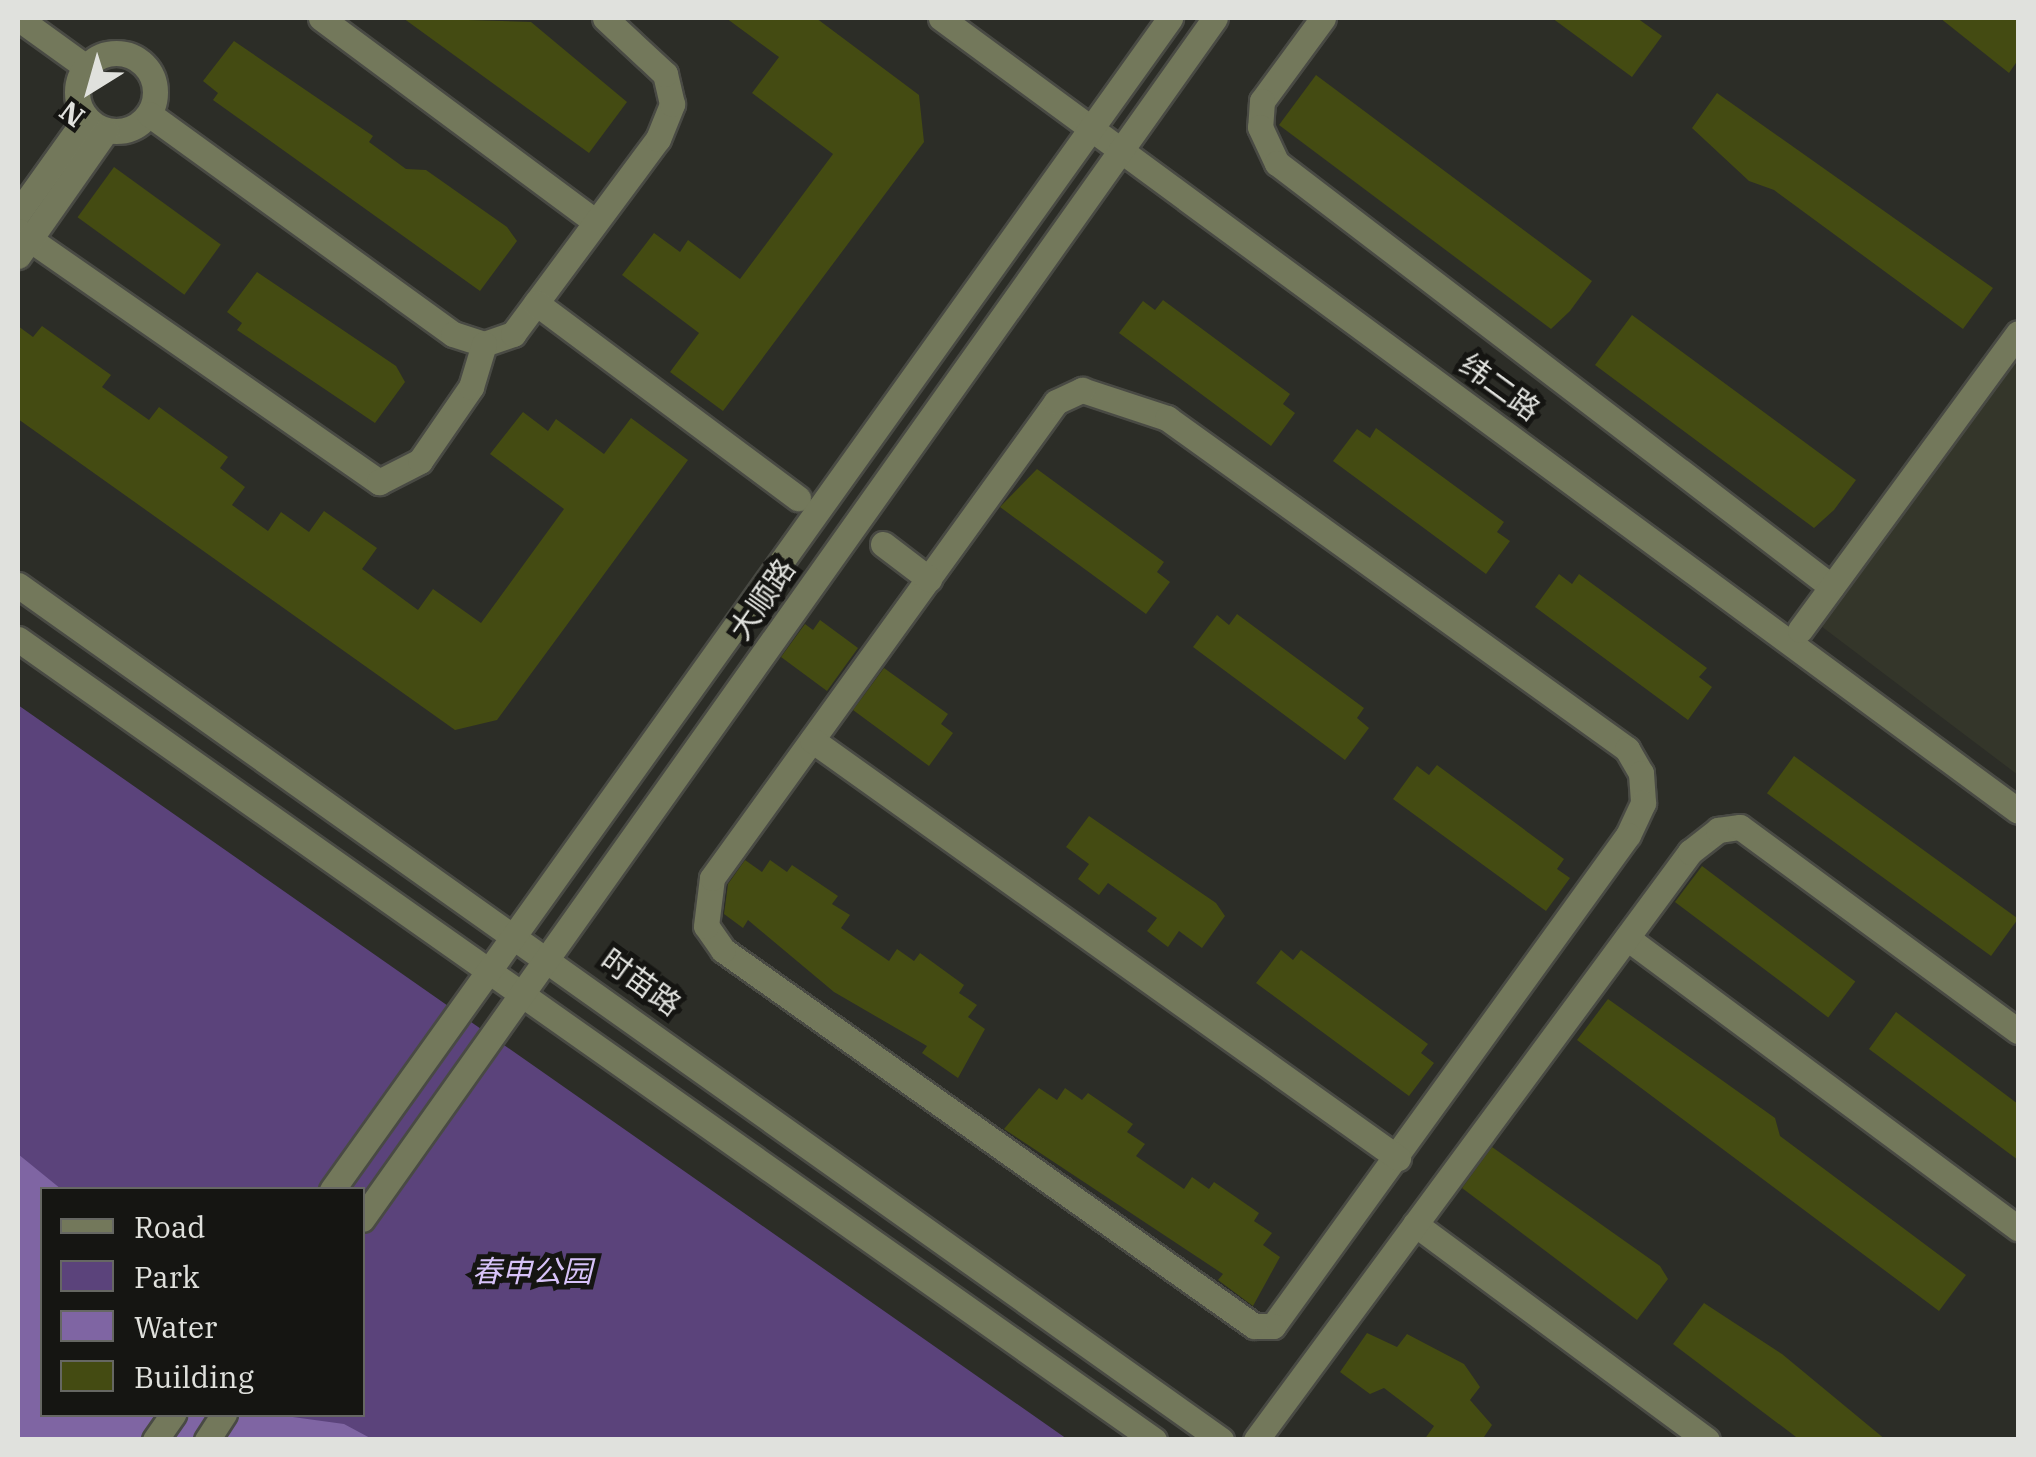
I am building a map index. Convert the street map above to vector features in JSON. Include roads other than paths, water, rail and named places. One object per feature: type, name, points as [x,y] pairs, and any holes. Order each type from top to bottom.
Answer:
[{"type":"street","points":[[18,18],[86,68]]},
{"type":"street","points":[[320,18],[596,222]]},
{"type":"street","points":[[149,114],[452,334],[484,344],[513,334],[596,222],[672,104],[665,74],[605,18]]},
{"type":"street","name":"纬二路","points":[[941,18],[2018,811]]},
{"type":"street","name":"大顺路","points":[[334,1187],[1170,18]]},
{"type":"street","name":"大顺路","points":[[365,1215],[1215,18]]},
{"type":"street","points":[[1323,18],[1262,101],[1260,127],[1277,163],[1832,586]]},
{"type":"street","points":[[108,53],[141,62],[156,92],[149,114],[124,132],[96,124],[76,90],[86,68],[108,53]]},
{"type":"street","points":[[18,213],[96,124]]},
{"type":"street","points":[[18,256],[96,124]]},
{"type":"street","points":[[18,231],[380,482],[420,461],[470,387],[484,344]]},
{"type":"street","points":[[536,304],[798,498]]},
{"type":"street","points":[[1800,630],[2018,333]]},
{"type":"street","points":[[1082,390],[1126,398],[1167,418],[1627,749],[1642,803],[1628,836],[1273,1326],[1254,1326],[972,1141],[723,950],[706,926],[712,878],[928,579],[1056,402],[1082,390]]},
{"type":"street","points":[[883,544],[928,579]]},
{"type":"street","name":"时苗路","points":[[18,585],[514,931],[1221,1440]]},
{"type":"street","points":[[18,638],[1154,1440]]},
{"type":"street","points":[[812,740],[1398,1158]]},
{"type":"street","points":[[1256,1440],[1690,852],[1740,828],[2018,1030]]},
{"type":"street","points":[[1626,938],[2018,1228]]},
{"type":"street","points":[[1415,1224],[1707,1440]]},
{"type":"street","points":[[155,1440],[171,1417]]},
{"type":"street","points":[[206,1440],[222,1417]]},
{"type":"water","points":[[18,1154],[59,1187],[40,1187],[40,1417],[293,1417],[344,1424],[372,1439],[18,1439]]},
{"type":"park label","name":"春申公园","points":[[532,1271]]}]
